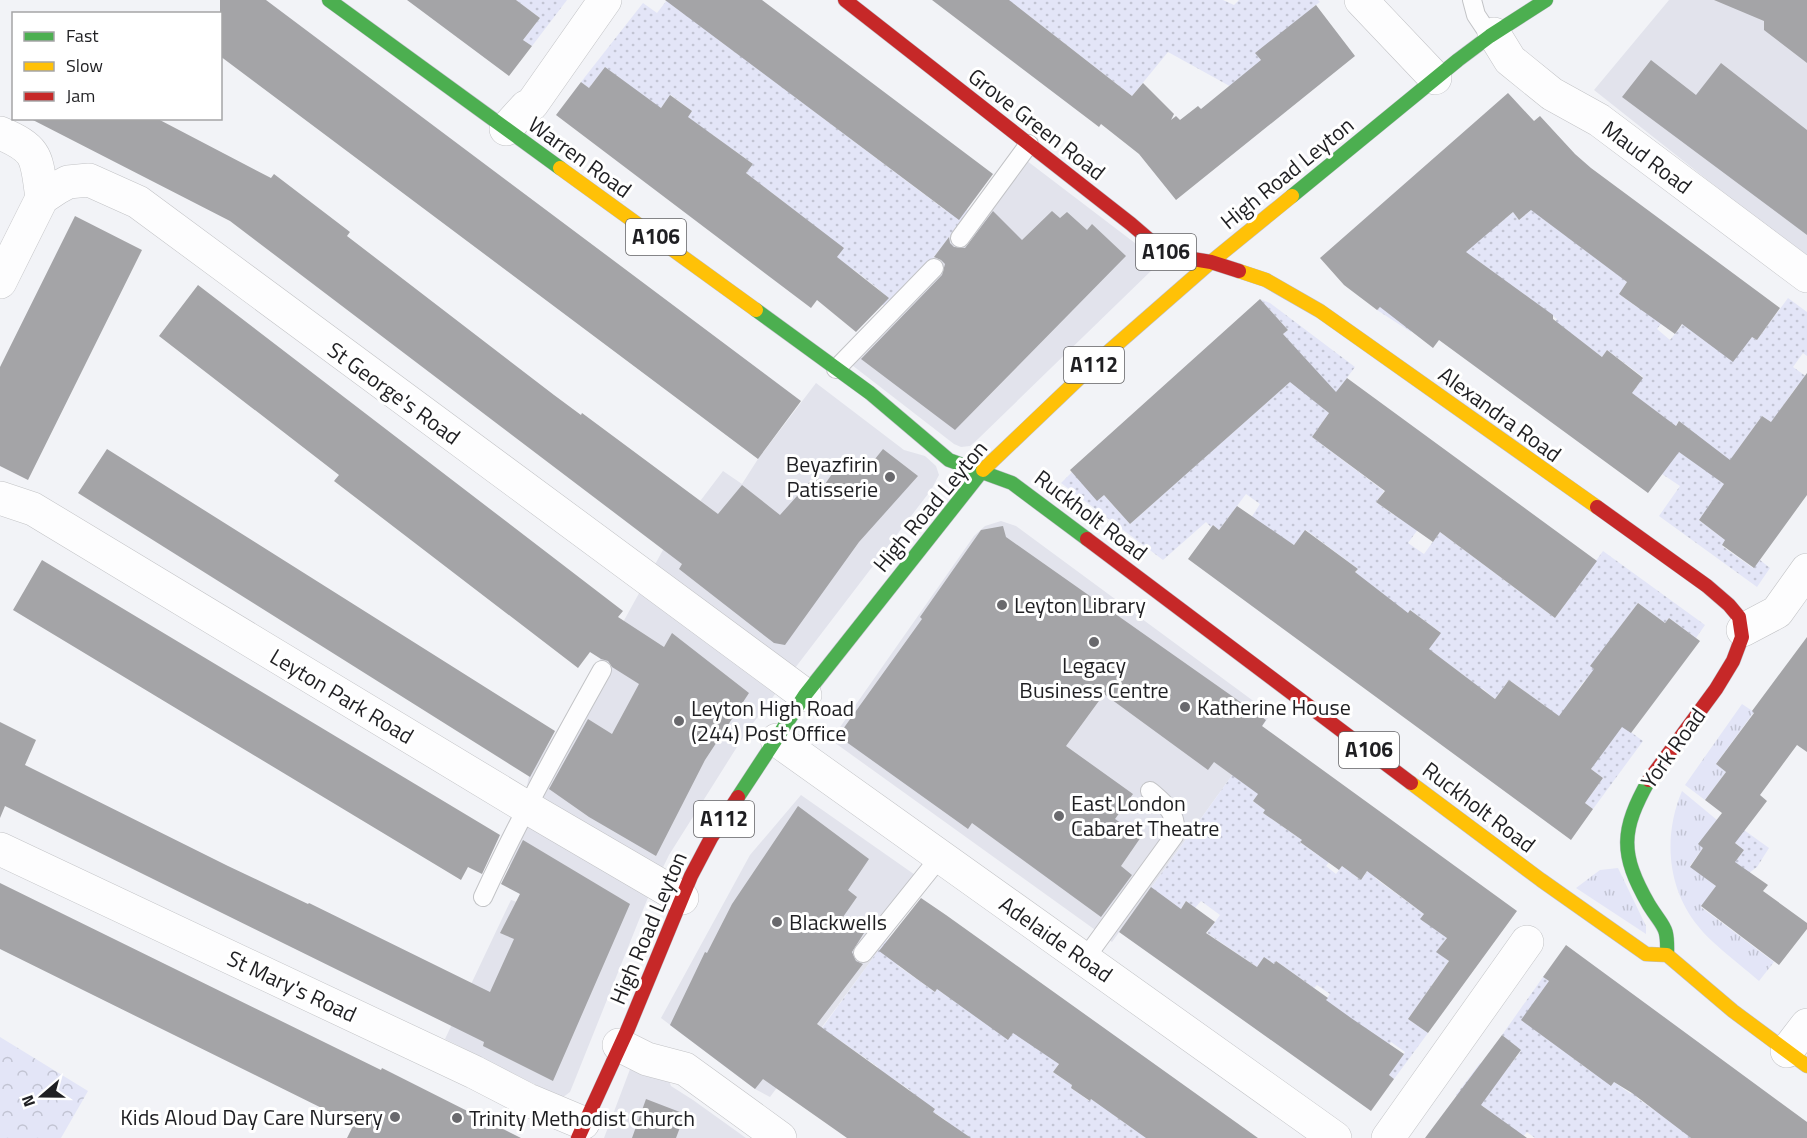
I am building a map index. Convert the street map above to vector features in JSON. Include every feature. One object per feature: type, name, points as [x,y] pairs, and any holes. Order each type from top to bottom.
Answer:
[{"type":"main road","name":"Warren Road","points":[[329,0],[870,393],[949,460],[981,472]]},
{"type":"main road","name":"Grove Green Road","points":[[845,0],[1160,249],[1174,256],[1211,262]]},
{"type":"main road","name":"High Road Leyton","points":[[580,1131],[682,898],[711,838],[805,695],[981,472],[1091,367],[1211,262],[1435,78],[1492,35],[1546,0]]},
{"type":"main road","name":"Alexandra Road","points":[[1211,262],[1266,280],[1320,311],[1707,586],[1738,615],[1743,630]]},
{"type":"main road","name":"Ruckholt Road","points":[[981,472],[1012,483],[1540,880],[1647,954],[1667,955],[1733,1011],[1797,1058]]},
{"type":"main road","name":"York Road","points":[[1667,955],[1667,933],[1634,877],[1627,833],[1629,818],[1643,787],[1729,672],[1742,644],[1743,630]]},
{"type":"street","points":[[506,129],[526,107],[532,104],[605,0]]},
{"type":"street","points":[[1361,0],[1435,78]]},
{"type":"street","name":"Maud Road","points":[[1492,35],[1510,60],[1552,94],[1599,120],[1807,276]]},
{"type":"street","points":[[0,133],[28,147],[34,155],[38,166],[42,198],[0,282]]},
{"type":"street","name":"St George's Road","points":[[42,198],[68,182],[89,180],[138,202],[805,695]]},
{"type":"street","name":"Leyton Park Road","points":[[0,498],[33,509],[528,808],[682,898]]},
{"type":"street","points":[[1743,630],[1776,612],[1807,570]]},
{"type":"street","name":"Adelaide Road","points":[[777,740],[1335,1138]]},
{"type":"street","name":"St Mary's Road","points":[[0,849],[474,1072],[580,1131]]},
{"type":"street","points":[[1388,1138],[1527,942]]},
{"type":"street","points":[[1797,1058],[1807,1025]]},
{"type":"street","points":[[619,1045],[647,1059],[685,1069],[780,1138]]},
{"type":"lane","points":[[1472,0],[1476,15],[1492,35]]},
{"type":"lane","points":[[960,238],[1029,144]]},
{"type":"lane","points":[[836,369],[934,268]]},
{"type":"lane","points":[[483,897],[528,808],[537,785],[602,670]]},
{"type":"lane","points":[[1084,960],[1174,836],[1175,819],[1167,805],[1150,791]]},
{"type":"lane","points":[[863,953],[939,857]]},
{"type":"shaded area","points":[[1669,0],[1807,0],[1807,259],[1594,90]]},
{"type":"shaded area","points":[[1014,151],[1152,256],[1153,269],[978,439],[970,446],[961,447],[954,444],[839,355],[932,259]]},
{"type":"shaded area","points":[[816,383],[904,450],[925,456],[936,466],[939,475],[931,490],[747,731],[669,855],[647,900],[570,1092],[562,1098],[445,1039],[511,900],[517,902],[527,876],[505,863],[517,837],[529,776],[622,624],[663,550],[723,471],[742,484],[758,459]]},
{"type":"shaded area","points":[[1001,521],[1016,526],[1271,714],[1229,772],[1233,774],[1112,942],[831,740],[974,536],[985,526]]},
{"type":"shaded area","points":[[801,795],[928,884],[770,1097],[755,1089],[661,1018],[750,855]]},
{"type":"shaded area","points":[[632,1064],[666,1073],[671,1086],[746,1138],[604,1138]]},
{"type":"green space","points":[[516,0],[567,0],[532,46],[523,40],[540,18]]},
{"type":"green space","points":[[667,0],[945,210],[953,200],[969,211],[932,259],[885,307],[876,298],[881,291],[853,269],[827,269],[843,248],[746,173],[753,164],[731,148],[724,157],[721,141],[709,132],[703,141],[665,148],[692,111],[671,95],[660,109],[605,67],[589,88],[581,82],[643,3],[657,13]]},
{"type":"green space","points":[[1005,0],[1223,0],[1234,5],[1239,0],[1318,0],[1320,2],[1313,7],[1315,9],[1256,54],[1270,71],[1235,89],[1168,52],[1132,96],[1028,15],[1017,10]]},
{"type":"green space","points":[[1537,205],[1627,282],[1619,294],[1637,307],[1646,296],[1688,288],[1657,329],[1670,340],[1683,324],[1752,337],[1757,340],[1788,298],[1807,312],[1807,356],[1803,353],[1793,367],[1807,377],[1807,393],[1797,386],[1779,412],[1776,425],[1762,416],[1717,479],[1752,504],[1718,494],[1699,520],[1725,540],[1722,546],[1753,568],[1760,560],[1770,568],[1757,587],[1659,516],[1680,486],[1662,474],[1693,432],[1679,421],[1657,451],[1631,394],[1643,377],[1607,350],[1602,357],[1555,322],[1557,319],[1548,312],[1430,306],[1411,332],[1377,310],[1438,253],[1500,223],[1513,212],[1519,220]]},
{"type":"green space","points":[[1260,299],[1270,303],[1355,367],[1324,409],[1329,413],[1312,437],[1384,491],[1376,502],[1394,515],[1424,521],[1408,543],[1424,554],[1440,532],[1555,618],[1603,551],[1705,625],[1696,638],[1669,618],[1665,623],[1638,603],[1591,666],[1617,687],[1609,698],[1585,680],[1576,692],[1643,741],[1593,809],[1585,803],[1603,778],[1591,769],[1595,763],[1545,706],[1509,680],[1495,699],[1482,688],[1464,713],[1467,678],[1434,653],[1410,672],[1440,632],[1410,610],[1380,651],[1375,605],[1383,594],[1363,579],[1352,593],[1345,587],[1358,569],[1306,530],[1294,545],[1251,518],[1260,504],[1246,494],[1219,530],[1206,522],[1163,560],[1061,483],[1072,472],[1104,495],[1130,524],[1310,364],[1283,334],[1288,330]]},
{"type":"green space","points":[[1742,704],[1754,712],[1716,764],[1726,772],[1705,800],[1685,785]]},
{"type":"green space","points":[[1233,774],[1269,780],[1253,801],[1265,810],[1263,813],[1302,840],[1300,842],[1319,856],[1338,851],[1326,866],[1336,874],[1342,866],[1361,880],[1376,859],[1384,865],[1375,878],[1424,914],[1421,918],[1459,920],[1437,952],[1449,961],[1408,1019],[1428,1033],[1394,1079],[1389,1075],[1405,1052],[1391,1042],[1389,1045],[1311,1022],[1330,994],[1317,985],[1314,988],[1276,961],[1274,964],[1264,957],[1257,967],[1207,933],[1220,915],[1201,901],[1195,908],[1186,901],[1170,925],[1151,888]]},
{"type":"green space","points":[[1682,791],[1717,820],[1699,844],[1703,848],[1690,866],[1716,886],[1701,907],[1774,962],[1759,981],[1704,933],[1680,895],[1671,861],[1671,843],[1672,826]]},
{"type":"green space","points":[[1744,830],[1769,848],[1757,867],[1749,873],[1733,864],[1744,850],[1728,837]]},
{"type":"green space","points":[[1618,868],[1646,926],[1646,934],[1576,888],[1600,870]]},
{"type":"green space","points":[[886,940],[904,954],[897,965],[935,992],[937,989],[1008,1039],[1023,1019],[1068,1051],[1053,1072],[1089,1101],[1094,1096],[1129,1126],[1144,1105],[1149,1138],[935,1138],[947,1121],[933,1112],[935,1109],[890,1121],[910,1090],[886,1074],[869,1080],[878,1067],[822,1028]]},
{"type":"green space","points":[[1543,977],[1549,981],[1532,1005],[1546,1015],[1573,1058],[1589,1070],[1617,1034],[1611,1086],[1614,1082],[1631,1094],[1654,1062],[1637,1098],[1654,1110],[1662,1100],[1693,1138],[1535,1138],[1527,1132],[1522,1138],[1483,1106],[1478,1112],[1456,1095],[1480,1063],[1501,1077],[1521,1051],[1502,1035]]},
{"type":"green space","points":[[0,1037],[88,1091],[61,1138],[0,1138]]},
{"type":"building","points":[[220,0],[266,0],[801,401],[758,459],[222,57],[222,12],[220,12]]},
{"type":"building","points":[[407,0],[516,0],[540,18],[523,40],[532,46],[509,76]]},
{"type":"building","points":[[665,0],[762,0],[993,174],[959,220]]},
{"type":"building","points":[[932,0],[1009,0],[1132,96],[1143,83],[1174,114],[1171,120],[1176,116],[1180,120],[1198,106],[1201,109],[1261,60],[1255,53],[1316,5],[1355,56],[1176,200],[1139,154],[1101,124],[1099,127]]},
{"type":"building","points":[[1714,0],[1807,0],[1807,63],[1764,30],[1764,21]]},
{"type":"building","points":[[1651,60],[1696,95],[1721,63],[1807,130],[1807,235],[1622,97]]},
{"type":"building","points":[[605,67],[661,108],[670,95],[692,111],[688,117],[753,164],[746,173],[844,248],[837,257],[889,298],[856,332],[817,300],[811,308],[556,115],[581,82],[589,88]]},
{"type":"building","points":[[1508,93],[1534,121],[1540,116],[1591,168],[1780,308],[1757,340],[1752,337],[1733,362],[1682,324],[1675,334],[1619,294],[1627,282],[1531,210],[1519,220],[1513,212],[1466,252],[1553,315],[1553,319],[1602,357],[1607,350],[1643,378],[1632,393],[1676,426],[1679,421],[1730,460],[1762,416],[1771,422],[1807,373],[1807,495],[1754,568],[1722,545],[1725,540],[1699,520],[1724,484],[1679,452],[1648,493],[1439,340],[1433,348],[1380,307],[1377,310],[1344,285],[1320,258]]},
{"type":"building","points":[[33,120],[160,120],[271,178],[274,174],[350,232],[347,236],[554,395],[581,415],[582,413],[718,514],[742,485],[780,515],[815,476],[825,484],[844,457],[863,474],[883,449],[918,476],[859,542],[785,645],[774,643],[679,569],[682,564],[230,221]]},
{"type":"building","points":[[993,211],[1022,240],[1052,211],[1060,218],[1067,212],[1087,230],[1092,224],[1126,256],[955,430],[861,359],[942,275],[945,264],[934,257],[949,237],[954,247],[965,248]]},
{"type":"building","points":[[75,216],[142,250],[28,480],[0,466],[0,367]]},
{"type":"building","points":[[198,285],[623,611],[618,617],[664,647],[672,633],[749,693],[705,760],[656,856],[589,817],[549,789],[588,719],[612,734],[639,684],[612,667],[608,661],[590,652],[578,668],[334,481],[339,475],[159,336]]},
{"type":"building","points":[[1260,299],[1288,330],[1283,334],[1336,392],[1347,378],[1597,561],[1555,618],[1440,532],[1433,542],[1376,502],[1385,491],[1312,437],[1329,413],[1290,382],[1130,524],[1104,495],[1097,501],[1070,470]]},
{"type":"building","points":[[107,449],[555,731],[530,777],[78,493]]},
{"type":"building","points":[[1237,506],[1294,545],[1305,530],[1358,569],[1355,572],[1408,613],[1410,610],[1441,633],[1429,649],[1495,699],[1509,680],[1559,716],[1594,669],[1590,666],[1638,603],[1665,623],[1669,618],[1700,641],[1631,733],[1622,727],[1591,769],[1603,778],[1585,803],[1593,809],[1571,840],[1188,559],[1213,525],[1219,530]]},
{"type":"building","points":[[1003,526],[1006,537],[1266,720],[1262,726],[1517,911],[1428,1033],[1408,1019],[1449,961],[1436,952],[1447,938],[1420,919],[1424,914],[1367,871],[1361,880],[1342,866],[1339,870],[1300,842],[1302,840],[1263,813],[1265,810],[1253,801],[1258,794],[1214,762],[1208,770],[1104,694],[1066,746],[1133,794],[1115,819],[1141,837],[1121,866],[1132,875],[1101,917],[972,823],[968,829],[838,736],[922,619],[920,617],[981,530]]},
{"type":"building","points":[[42,560],[500,835],[482,874],[468,867],[461,880],[13,610]]},
{"type":"building","points":[[1807,637],[1807,752],[1797,745],[1760,795],[1767,801],[1735,843],[1744,850],[1735,862],[1768,885],[1763,891],[1807,923],[1807,929],[1779,965],[1701,906],[1716,886],[1690,867],[1703,848],[1698,844],[1722,813],[1705,800],[1726,772],[1716,764]]},
{"type":"building","points":[[0,722],[36,740],[25,765],[490,992],[514,939],[500,933],[520,894],[501,884],[523,840],[630,904],[553,1081],[483,1046],[484,1042],[5,806],[0,818]]},
{"type":"building","points":[[798,806],[869,859],[848,890],[857,897],[843,917],[864,933],[852,952],[856,961],[863,964],[817,1024],[935,1109],[933,1112],[971,1138],[847,1138],[763,1079],[755,1089],[670,1025],[705,952],[707,953],[732,904]]},
{"type":"building","points":[[0,883],[521,1138],[347,1138],[354,1124],[0,949]]},
{"type":"building","points":[[1151,887],[1181,909],[1186,901],[1215,922],[1206,933],[1257,967],[1264,957],[1274,964],[1276,961],[1328,998],[1326,1000],[1404,1054],[1389,1075],[1394,1079],[1371,1111],[1119,932]]},
{"type":"building","points":[[921,898],[1258,1138],[1146,1138],[1091,1099],[1090,1101],[1071,1088],[1072,1085],[1053,1072],[1059,1064],[1013,1033],[1008,1040],[937,989],[935,992],[879,951]]},
{"type":"building","points":[[1566,945],[1807,1122],[1807,1138],[1691,1138],[1632,1093],[1614,1082],[1611,1086],[1521,1020],[1549,981],[1543,977]]},
{"type":"building","points":[[1502,1035],[1521,1050],[1481,1105],[1527,1138],[1425,1138]]},
{"type":"building","points":[[646,1099],[685,1114],[676,1138],[632,1138]]},
{"type":"traffic: fast","points":[[329,0],[560,168]]},
{"type":"traffic: fast","points":[[1292,196],[1458,60],[1490,36],[1546,0]]},
{"type":"traffic: fast","points":[[756,310],[870,393],[949,460],[1012,483],[1087,539]]},
{"type":"traffic: fast","points":[[738,797],[805,695],[983,470]]},
{"type":"traffic: fast","points":[[1649,780],[1633,813],[1627,842],[1628,856],[1639,887],[1666,932],[1667,955]]},
{"type":"traffic: slow","points":[[560,168],[756,310]]},
{"type":"traffic: slow","points":[[983,470],[1091,367],[1211,262],[1292,196]]},
{"type":"traffic: slow","points":[[1239,271],[1266,280],[1320,311],[1597,507]]},
{"type":"traffic: slow","points":[[1411,783],[1541,880],[1646,954],[1667,955],[1733,1011],[1807,1066]]},
{"type":"traffic: jam","points":[[845,0],[1160,249],[1174,256],[1211,262],[1239,271]]},
{"type":"traffic: jam","points":[[1597,507],[1707,586],[1739,617],[1742,637],[1733,661],[1716,689],[1649,780]]},
{"type":"traffic: jam","points":[[1087,539],[1411,783]]},
{"type":"traffic: jam","points":[[578,1138],[627,1031],[691,876],[711,838],[738,797]]},
{"type":"place","name":"Beyazfirin Patisserie","points":[[890,477]]},
{"type":"place","name":"Leyton Library","points":[[1002,605]]},
{"type":"place","name":"Legacy Business Centre","points":[[1094,642]]},
{"type":"place","name":"Katherine House","points":[[1185,707]]},
{"type":"place","name":"Leyton High Road (244) Post Office","points":[[679,721]]},
{"type":"place","name":"East London Cabaret Theatre","points":[[1059,816]]},
{"type":"place","name":"Blackwells","points":[[777,922]]},
{"type":"place","name":"Kids Aloud Day Care Nursery","points":[[395,1117]]},
{"type":"place","name":"Trinity Methodist Church","points":[[457,1118]]}]
